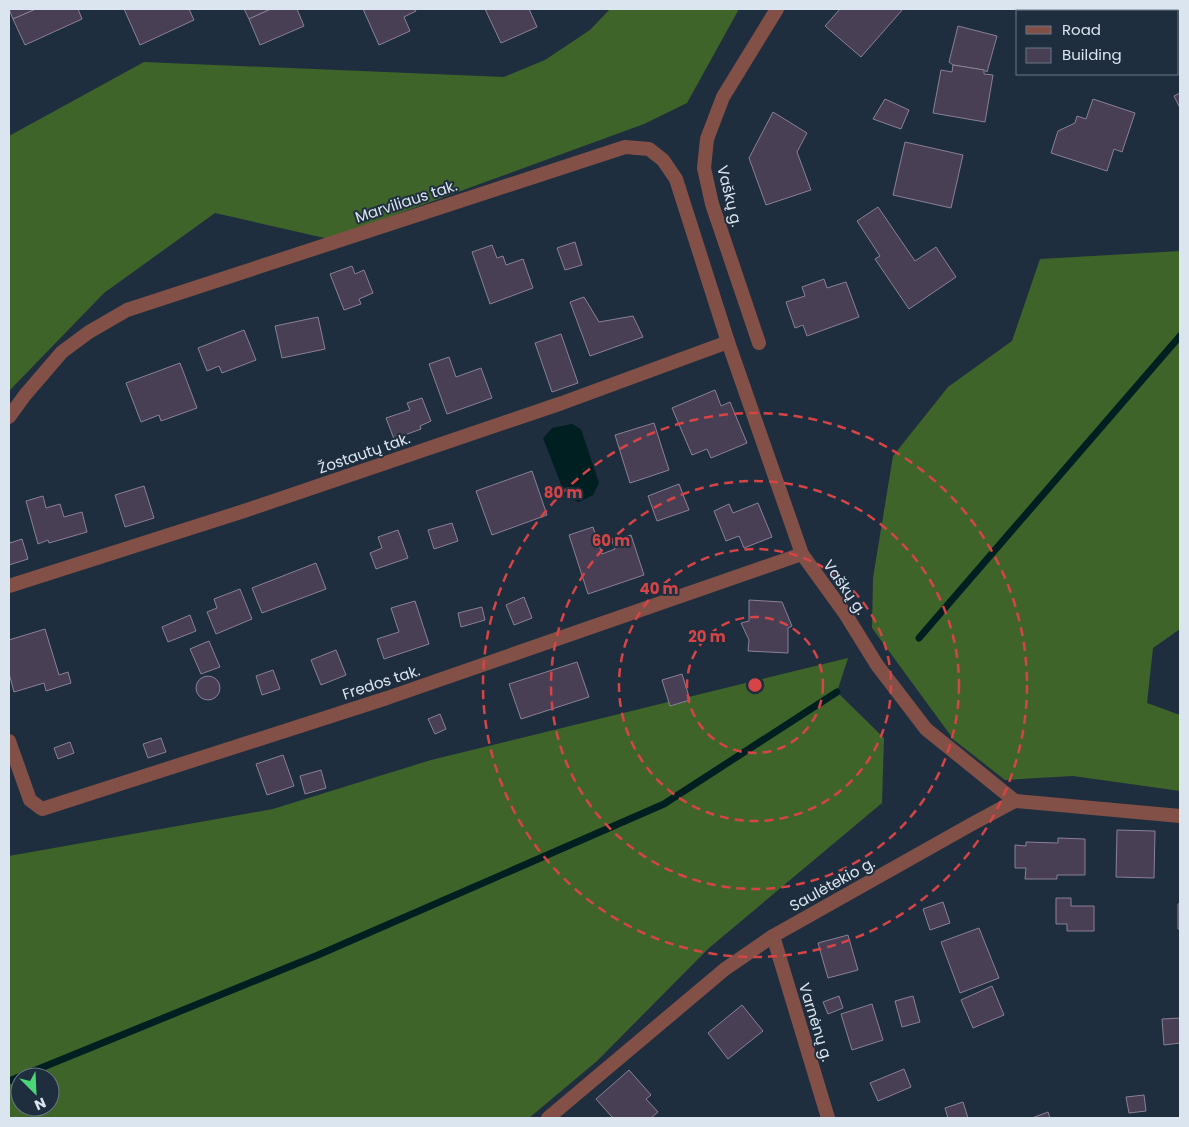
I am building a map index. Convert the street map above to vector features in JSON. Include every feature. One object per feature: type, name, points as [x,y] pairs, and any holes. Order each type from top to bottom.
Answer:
[{"type":"street","name":"Vaškų g.","points":[[759,343],[712,204],[704,168],[707,139],[723,97],[777,9]]},
{"type":"street","name":"Marviliaus tak.","points":[[9,417],[25,395],[62,352],[89,332],[127,310],[625,147],[650,149],[663,160],[676,179],[728,342]]},
{"type":"street","name":"Vaškų g.","points":[[728,342],[802,554],[846,615],[877,665],[926,729],[1015,800]]},
{"type":"street","name":"Žostautų tak.","points":[[9,586],[247,510],[562,403],[728,342]]},
{"type":"street","name":"Fredos tak.","points":[[9,741],[30,800],[42,809],[387,698],[802,554]]},
{"type":"street","points":[[1015,800],[1180,816]]},
{"type":"street","name":"Saulėtekio g.","points":[[548,1118],[725,969],[773,936],[1015,800]]},
{"type":"street","name":"Varnėnų g.","points":[[773,936],[828,1118]]},
{"type":"green space","points":[[610,9],[739,9],[687,103],[644,124],[329,239],[215,213],[104,293],[9,391],[9,136],[144,62],[504,77],[545,60],[590,30]]},
{"type":"green space","points":[[1180,251],[1180,629],[1153,648],[1147,703],[1180,715],[1180,791],[1073,776],[1005,780],[954,740],[872,628],[873,578],[893,456],[948,387],[1012,341],[1040,259]]},
{"type":"green space","points":[[848,658],[837,692],[884,738],[882,803],[709,948],[597,1061],[529,1118],[9,1118],[9,856],[273,809],[431,760]]},
{"type":"shaded area","points":[[572,424],[581,429],[599,483],[593,495],[579,502],[566,497],[543,438],[552,428]]},
{"type":"building","points":[[9,9],[36,9],[13,19]]},
{"type":"building","points":[[36,9],[78,9],[82,19],[25,45],[13,19]]},
{"type":"building","points":[[124,9],[189,9],[194,20],[140,45]]},
{"type":"building","points":[[244,9],[271,9],[249,19]]},
{"type":"building","points":[[271,9],[297,9],[304,26],[260,45],[249,19]]},
{"type":"building","points":[[363,9],[415,9],[416,11],[404,17],[410,31],[379,45]]},
{"type":"building","points":[[485,9],[529,9],[537,27],[501,43]]},
{"type":"building","points":[[840,9],[903,9],[861,57],[825,26]]},
{"type":"building","points":[[1171,9],[1172,10],[1131,10]]},
{"type":"building","points":[[958,26],[997,36],[987,72],[953,65],[949,62]]},
{"type":"building","points":[[953,65],[984,70],[984,74],[993,75],[985,122],[933,113],[941,70],[952,72]]},
{"type":"building","points":[[1180,93],[1180,108],[1174,96]]},
{"type":"building","points":[[885,99],[909,110],[901,129],[873,119]]},
{"type":"building","points":[[1093,99],[1135,113],[1122,152],[1114,149],[1107,171],[1051,153],[1058,131],[1075,123],[1077,116],[1086,119]]},
{"type":"building","points":[[773,112],[807,133],[797,152],[811,190],[766,205],[749,158]]},
{"type":"building","points":[[905,142],[963,155],[951,208],[893,195]]},
{"type":"building","points":[[878,207],[915,261],[936,247],[956,277],[909,309],[875,259],[880,256],[857,221]]},
{"type":"building","points":[[575,242],[582,265],[565,270],[557,248]]},
{"type":"building","points":[[492,245],[497,258],[503,256],[506,265],[523,259],[533,288],[490,304],[472,252]]},
{"type":"building","points":[[352,266],[355,274],[364,270],[373,293],[359,299],[361,304],[344,310],[330,274]]},
{"type":"building","points":[[824,279],[827,288],[846,282],[859,317],[807,336],[803,325],[795,328],[786,302],[805,296],[802,287]]},
{"type":"building","points":[[584,297],[599,322],[633,316],[643,337],[590,356],[570,302]]},
{"type":"building","points":[[318,317],[325,349],[282,358],[275,326]]},
{"type":"building","points":[[244,330],[256,360],[222,373],[219,366],[207,371],[198,348]]},
{"type":"building","points":[[561,334],[578,383],[552,392],[535,343]]},
{"type":"building","points":[[449,357],[456,377],[481,368],[492,398],[447,414],[429,364]]},
{"type":"building","points":[[180,363],[197,408],[161,421],[159,415],[141,422],[126,383]]},
{"type":"building","points":[[715,390],[721,406],[730,402],[747,443],[711,458],[707,449],[692,455],[672,408]]},
{"type":"building","points":[[422,398],[431,421],[420,426],[421,429],[394,439],[386,418],[410,410],[407,403]]},
{"type":"building","points":[[654,423],[669,470],[630,483],[615,435]]},
{"type":"building","points":[[532,471],[547,515],[492,535],[476,491]]},
{"type":"building","points":[[679,484],[689,510],[657,521],[648,496]]},
{"type":"building","points":[[144,486],[154,518],[125,527],[115,495]]},
{"type":"building","points":[[43,496],[46,508],[60,504],[64,517],[82,512],[87,532],[49,543],[48,540],[38,544],[26,501]]},
{"type":"building","points":[[758,503],[772,537],[744,548],[739,536],[726,541],[714,511],[729,504],[733,513]]},
{"type":"building","points":[[452,523],[458,541],[434,549],[428,530]]},
{"type":"building","points":[[593,527],[602,554],[615,549],[612,541],[631,535],[644,575],[588,594],[569,535]]},
{"type":"building","points":[[398,530],[408,558],[376,569],[370,553],[382,548],[378,537]]},
{"type":"building","points":[[9,537],[10,543],[22,539],[28,559],[9,565]]},
{"type":"building","points":[[316,563],[326,589],[262,613],[252,588]]},
{"type":"building","points":[[240,589],[252,619],[216,634],[207,612],[217,608],[214,599]]},
{"type":"building","points":[[524,597],[532,618],[514,625],[506,605]]},
{"type":"building","points":[[749,600],[782,602],[792,626],[788,628],[788,653],[748,651],[749,640],[741,623],[749,621]]},
{"type":"building","points":[[415,601],[429,644],[384,659],[377,639],[399,632],[391,608]]},
{"type":"building","points":[[482,607],[485,620],[461,627],[458,613]]},
{"type":"building","points":[[190,615],[196,631],[168,642],[162,627]]},
{"type":"building","points":[[45,629],[59,675],[68,672],[71,683],[46,691],[44,683],[14,692],[9,673],[9,640]]},
{"type":"building","points":[[209,641],[220,667],[201,674],[190,649]]},
{"type":"building","points":[[336,650],[346,675],[321,685],[311,660]]},
{"type":"building","points":[[577,662],[589,697],[521,719],[509,684]]},
{"type":"building","points":[[273,670],[280,689],[262,695],[256,676]]},
{"type":"building","points":[[682,674],[690,700],[670,706],[662,680]]},
{"type":"building","points":[[208,676],[216,680],[220,688],[216,696],[208,700],[200,696],[196,688],[200,680]]},
{"type":"building","points":[[440,714],[446,729],[435,734],[428,719]]},
{"type":"building","points":[[161,738],[166,752],[148,758],[143,744]]},
{"type":"building","points":[[70,742],[74,753],[58,759],[54,748]]},
{"type":"building","points":[[283,755],[294,786],[267,795],[256,764]]},
{"type":"building","points":[[321,770],[326,788],[305,794],[300,776]]},
{"type":"building","points":[[1117,830],[1155,831],[1154,878],[1116,877]]},
{"type":"building","points":[[1058,838],[1085,839],[1085,875],[1057,875],[1057,879],[1025,879],[1026,868],[1015,868],[1015,845],[1026,846],[1026,842],[1058,843]]},
{"type":"building","points":[[1056,898],[1071,898],[1071,906],[1094,906],[1094,931],[1067,931],[1067,924],[1056,924]]},
{"type":"building","points":[[943,902],[950,923],[930,930],[923,909]]},
{"type":"building","points":[[1180,903],[1180,929],[1178,929],[1178,904]]},
{"type":"building","points":[[979,928],[999,978],[960,993],[941,942]]},
{"type":"building","points":[[848,935],[858,970],[828,978],[818,943]]},
{"type":"building","points":[[992,986],[1004,1015],[973,1028],[961,1000]]},
{"type":"building","points":[[839,996],[843,1008],[828,1014],[823,1002]]},
{"type":"building","points":[[913,996],[920,1022],[902,1027],[895,1001]]},
{"type":"building","points":[[872,1004],[883,1040],[852,1050],[841,1014]]},
{"type":"building","points":[[742,1005],[763,1031],[728,1059],[708,1033]]},
{"type":"building","points":[[1180,1018],[1180,1043],[1164,1045],[1162,1019]]},
{"type":"building","points":[[904,1069],[911,1087],[878,1101],[870,1083]]},
{"type":"building","points":[[629,1070],[651,1095],[646,1099],[658,1112],[651,1118],[611,1118],[596,1099]]},
{"type":"building","points":[[1144,1095],[1146,1111],[1129,1113],[1126,1097]]},
{"type":"building","points":[[963,1102],[968,1118],[948,1118],[945,1108]]},
{"type":"building","points":[[1048,1112],[1050,1118],[1032,1118]]},
{"type":"waterway","points":[[919,638],[1180,336]]},
{"type":"waterway","points":[[9,1081],[318,955],[664,804],[837,692]]}]
